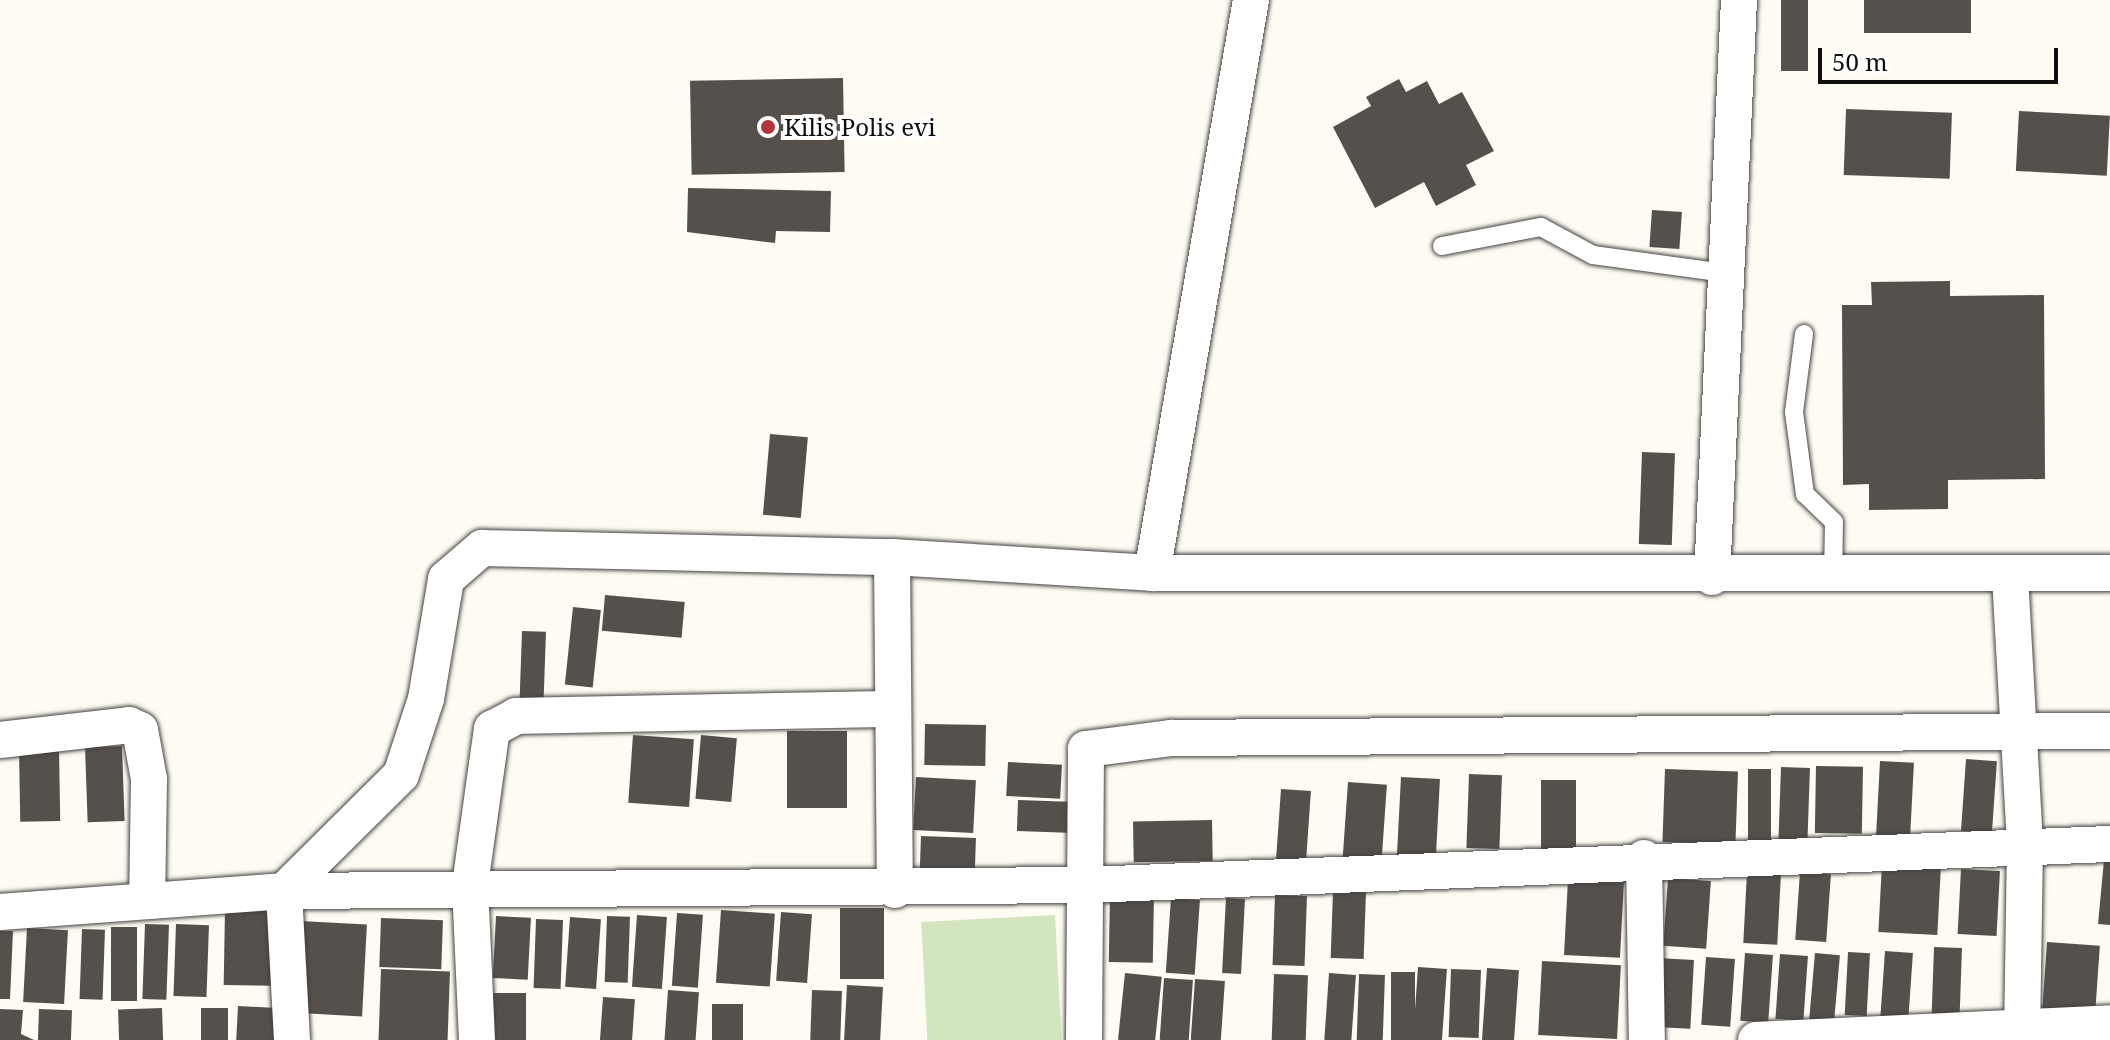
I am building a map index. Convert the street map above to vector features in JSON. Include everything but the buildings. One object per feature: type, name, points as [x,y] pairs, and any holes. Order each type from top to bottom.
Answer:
[{"type":"street","points":[[1152,573],[1251,0]]},
{"type":"street","points":[[1712,577],[1739,0]]},
{"type":"street","points":[[292,1040],[284,891],[401,775],[426,699],[446,579],[482,548],[892,557],[1152,573],[1712,577],[2110,573]]},
{"type":"street","points":[[892,557],[895,890]]},
{"type":"street","points":[[2010,576],[2025,846],[2023,1032]]},
{"type":"street","points":[[477,1040],[470,885],[492,729],[516,716],[893,709]]},
{"type":"street","points":[[0,740],[129,725],[140,730],[149,779],[147,901]]},
{"type":"street","points":[[1084,1040],[1088,885],[1086,749],[1171,738],[2110,731]]},
{"type":"street","points":[[0,912],[284,891],[470,885],[895,890],[1088,885],[1644,858],[2110,844]]},
{"type":"street","points":[[1644,858],[1647,1040]]},
{"type":"street","points":[[1756,1040],[2023,1032],[2110,1023]]},
{"type":"lane","points":[[1442,246],[1541,227],[1593,255],[1724,273]]},
{"type":"lane","points":[[1804,334],[1794,412],[1805,494],[1834,522],[1833,577]]},
{"type":"green space","points":[[1055,915],[1062,1040],[927,1040],[921,922]]},
{"type":"place","name":"Kilis Polis evi","points":[[768,127]]}]
